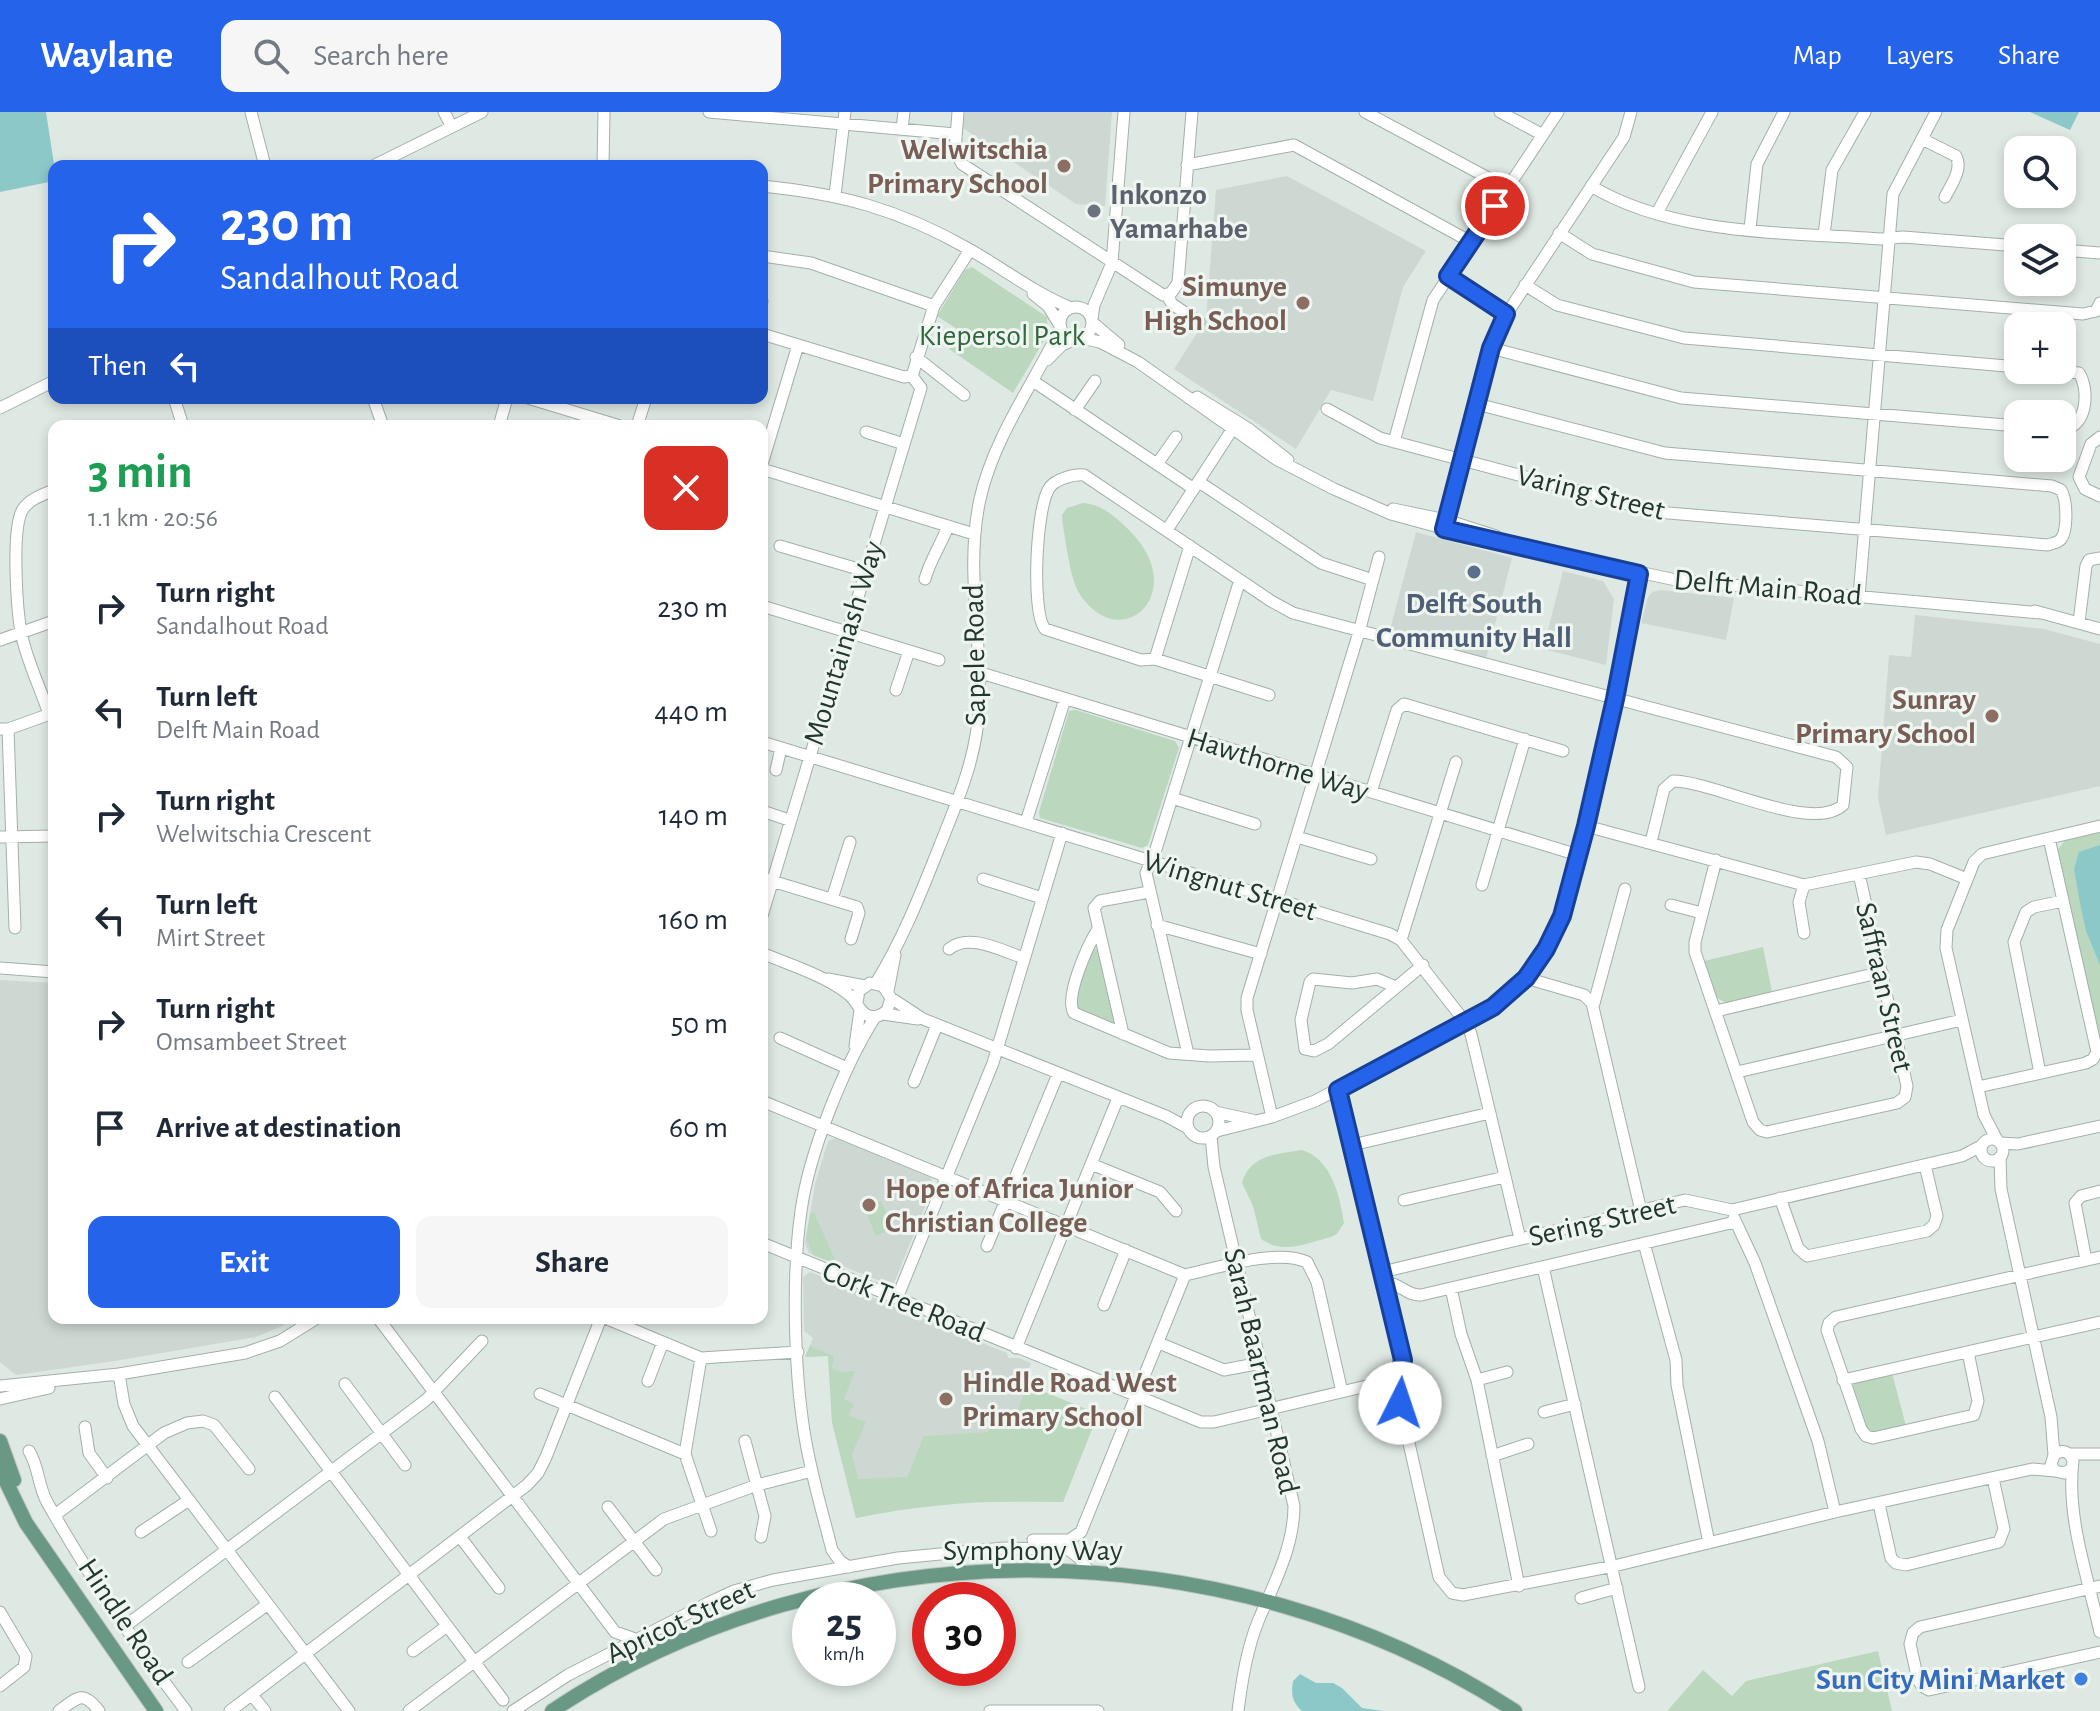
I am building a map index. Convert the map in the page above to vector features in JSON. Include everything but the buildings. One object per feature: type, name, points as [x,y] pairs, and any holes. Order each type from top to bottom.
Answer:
[{"type":"main road","name":"Hindle Road","points":[[0,1441],[17,1488],[53,1559]]},
{"type":"main road","name":"Hindle Road","points":[[0,1469],[26,1523],[156,1711]]},
{"type":"main road","name":"Symphony Way","points":[[552,1711],[672,1646],[782,1606],[851,1589],[944,1574],[1038,1569],[1089,1571],[1201,1585],[1268,1601],[1350,1628],[1398,1648],[1463,1680],[1515,1711]]},
{"type":"street","points":[[444,112],[452,127]]},
{"type":"street","points":[[385,160],[482,112]]},
{"type":"street","points":[[603,160],[604,112]]},
{"type":"street","points":[[709,112],[844,118],[902,129],[955,134]]},
{"type":"street","points":[[902,129],[904,112]]},
{"type":"street","points":[[958,112],[955,151],[962,164],[1158,294],[1169,294]]},
{"type":"street","points":[[1018,280],[1048,306],[1066,336],[1078,339],[1089,332],[1112,263],[1124,112]]},
{"type":"street","points":[[1169,294],[1178,283],[1192,112]]},
{"type":"street","points":[[1365,112],[1507,188]]},
{"type":"street","points":[[1500,112],[1543,135]]},
{"type":"street","points":[[1394,442],[1433,300],[1558,112]]},
{"type":"street","points":[[1445,525],[1491,348],[1506,314],[1627,132],[1631,112]]},
{"type":"street","points":[[1657,213],[1712,112]]},
{"type":"street","points":[[1750,229],[1757,164],[1784,112]]},
{"type":"street","points":[[1824,235],[1830,177],[1865,112]]},
{"type":"street","points":[[1859,596],[1893,194],[1936,112]]},
{"type":"street","points":[[254,113],[264,160]]},
{"type":"street","points":[[835,195],[844,118]]},
{"type":"street","points":[[1922,139],[1956,156],[1959,161],[1945,197]]},
{"type":"street","points":[[1187,165],[1294,145],[1471,242]]},
{"type":"street","points":[[1591,186],[1619,201],[1701,225],[2004,245]]},
{"type":"street","points":[[768,187],[835,195],[885,209],[970,250],[1018,280],[1072,307],[1084,308],[1092,320]]},
{"type":"street","points":[[1559,233],[1592,254],[1694,282],[2083,314],[2096,311],[2100,303]]},
{"type":"street","points":[[938,375],[921,388],[912,376],[934,306],[970,250]]},
{"type":"street","points":[[2076,251],[2100,253]]},
{"type":"street","points":[[768,257],[811,263],[934,306]]},
{"type":"street","points":[[1448,276],[1506,314]]},
{"type":"street","points":[[1060,326],[1061,314],[1104,280]]},
{"type":"street","points":[[1525,285],[1557,305],[1684,338],[2004,366]]},
{"type":"street","points":[[1169,294],[1172,304],[1199,322]]},
{"type":"street","name":"Delft Main Road","points":[[1092,320],[1138,362]]},
{"type":"street","name":"Sapele Road","points":[[870,984],[896,951],[911,921],[971,760],[978,724],[974,534],[984,482],[994,452],[1046,361],[1060,326]]},
{"type":"street","points":[[768,336],[904,377],[912,376]]},
{"type":"street","name":"Delft Main Road","points":[[1078,339],[1100,342],[1138,362],[1235,426],[1276,459],[1391,514],[1639,574],[1859,596],[2014,604],[2100,629]]},
{"type":"street","name":"Sapele Road","points":[[1046,361],[1062,345],[1078,339]]},
{"type":"street","points":[[768,446],[798,345]]},
{"type":"street","points":[[1491,348],[1681,398],[2004,425]]},
{"type":"street","points":[[916,357],[964,395]]},
{"type":"street","points":[[2076,373],[2084,382],[2082,417],[2076,424]]},
{"type":"street","points":[[1033,381],[1157,464],[1321,563],[1373,580]]},
{"type":"street","points":[[1075,410],[1095,381]]},
{"type":"street","points":[[0,408],[48,384]]},
{"type":"street","name":"Mountainash Way","points":[[768,877],[789,820],[921,388]]},
{"type":"street","points":[[0,397],[31,391]]},
{"type":"street","points":[[548,404],[600,420]]},
{"type":"street","points":[[1477,404],[1665,453],[1871,470]]},
{"type":"street","name":"Varing Street","points":[[1327,409],[1371,434],[1394,442],[1657,512],[2048,545],[2058,542],[2063,535],[2067,501],[2061,490],[2052,486],[1871,470]]},
{"type":"street","points":[[572,420],[574,412]]},
{"type":"street","points":[[1167,530],[1235,426]]},
{"type":"street","points":[[866,432],[904,444]]},
{"type":"street","points":[[1157,464],[1176,437]]},
{"type":"street","points":[[2100,437],[2091,444],[2079,477],[2085,489],[2100,496]]},
{"type":"street","points":[[768,468],[974,534]]},
{"type":"street","points":[[1269,695],[1155,659],[1141,660],[1045,629],[1038,614],[1039,526],[1048,488],[1081,474],[1293,613],[1836,757],[1847,767],[1843,805],[1836,810],[1812,815],[1673,781],[1664,789],[1651,842]]},
{"type":"street","points":[[48,493],[30,502],[20,514],[16,561],[21,633],[48,705]]},
{"type":"street","points":[[925,579],[948,526]]},
{"type":"street","points":[[780,546],[865,571]]},
{"type":"street","points":[[1155,659],[1190,546]]},
{"type":"street","points":[[1272,1117],[1247,1003],[1379,557]]},
{"type":"street","points":[[2079,622],[2086,566],[2089,560],[2100,558]]},
{"type":"street","points":[[820,977],[870,984],[890,994],[923,1019],[1166,1116],[1192,1133],[1214,1134],[1272,1117],[1338,1090],[1493,1007],[1526,978],[1546,949],[1562,916],[1586,826],[1639,574]]},
{"type":"street","points":[[1188,1054],[1146,873],[1240,580]]},
{"type":"street","points":[[768,608],[939,660]]},
{"type":"street","points":[[0,640],[48,623]]},
{"type":"street","points":[[896,690],[909,651]]},
{"type":"street","name":"Hawthorne Way","points":[[978,672],[1578,855]]},
{"type":"street","points":[[1026,822],[1065,699]]},
{"type":"street","points":[[1371,792],[1397,710],[1404,704],[1563,751]]},
{"type":"street","points":[[15,928],[6,836],[4,729],[48,714]]},
{"type":"street","points":[[1482,885],[1525,739]]},
{"type":"street","name":"Wingnut Street","points":[[768,744],[1390,934],[1401,940],[1423,965],[1466,1023]]},
{"type":"street","name":"Mountainash Way","points":[[776,770],[781,748]]},
{"type":"street","points":[[1401,940],[1456,762]]},
{"type":"street","points":[[1172,798],[1255,824]]},
{"type":"street","points":[[768,813],[789,820]]},
{"type":"street","points":[[1586,826],[1804,885],[1920,862],[1967,879]]},
{"type":"street","points":[[2100,826],[1982,854],[1974,862],[1947,930],[1945,943],[2051,1417],[2051,1465],[2074,1514],[2095,1587],[2100,1632]]},
{"type":"street","points":[[897,1298],[996,1049],[1062,833]]},
{"type":"street","points":[[6,836],[48,836]]},
{"type":"street","points":[[1297,837],[1371,859]]},
{"type":"street","points":[[1978,1087],[2086,1063],[2099,1050],[2049,838]]},
{"type":"street","points":[[832,899],[850,842]]},
{"type":"street","name":"Saffraan Street","points":[[1716,860],[1695,952],[1755,1125],[1767,1132],[1897,1103],[1905,1097],[1907,1086],[1859,874]]},
{"type":"street","points":[[983,879],[1042,898]]},
{"type":"street","points":[[768,880],[859,909],[851,939]]},
{"type":"street","points":[[1804,885],[1799,902],[1804,933]]},
{"type":"street","points":[[1593,1007],[1625,889]]},
{"type":"street","points":[[1123,1034],[1094,912],[1097,903],[1149,892]]},
{"type":"street","points":[[2040,1073],[2014,942],[2026,912],[2034,907],[2063,901]]},
{"type":"street","points":[[1671,905],[1702,913]]},
{"type":"street","points":[[1157,925],[1261,954]]},
{"type":"street","points":[[1098,929],[1087,947],[1071,1007],[1078,1016],[1169,1053],[1257,1055]]},
{"type":"street","points":[[949,949],[959,942],[971,942],[1024,958]]},
{"type":"street","name":"Sapele Road","points":[[890,994],[896,951]]},
{"type":"street","points":[[768,955],[820,977],[847,993],[859,1006],[879,1016],[923,1019]]},
{"type":"street","points":[[1396,987],[1377,979],[1352,983],[1313,979],[1301,1020],[1305,1049],[1314,1051],[1328,1044],[1423,965]]},
{"type":"street","points":[[0,968],[48,972]]},
{"type":"street","points":[[1716,1011],[1882,972]]},
{"type":"street","points":[[1526,978],[1584,995],[1593,1007],[1641,1211]]},
{"type":"street","points":[[849,1567],[832,1550],[801,1414],[797,1257],[804,1192],[854,1050],[859,991],[870,984]]},
{"type":"street","points":[[854,1050],[889,1007],[890,994]]},
{"type":"street","points":[[1737,1072],[1962,1020]]},
{"type":"street","points":[[1466,1023],[1520,1239]]},
{"type":"street","points":[[914,1082],[937,1025]]},
{"type":"street","points":[[780,1038],[847,1068]]},
{"type":"street","points":[[987,1246],[1058,1074]]},
{"type":"street","points":[[1338,1090],[1403,1365],[1392,1380],[1400,1403],[1439,1577],[1452,1593],[1463,1595],[1519,1586],[1614,1566],[1835,1512],[2032,1469],[2058,1452],[2096,1455]]},
{"type":"street","points":[[1016,1348],[1118,1098]]},
{"type":"street","points":[[768,1103],[1185,1275],[1237,1263],[1288,1258],[1301,1260],[1310,1265],[1317,1282],[1342,1392]]},
{"type":"street","points":[[1166,1116],[1203,1106],[1215,1112],[1257,1120]]},
{"type":"street","points":[[1191,1111],[1188,1116],[1192,1133]]},
{"type":"street","points":[[1214,1134],[1219,1124],[1215,1112]]},
{"type":"street","points":[[1352,1145],[1490,1113]]},
{"type":"street","name":"Sering Street","points":[[1383,1278],[1520,1239],[1689,1200],[1734,1216],[1780,1198],[2100,1126]]},
{"type":"street","name":"Sarah Baartman Road","points":[[1192,1133],[1214,1167]]},
{"type":"street","name":"Sarah Baartman Road","points":[[1214,1134],[1214,1167],[1292,1493],[1294,1514],[1283,1562],[1258,1620],[1245,1666],[1238,1711]]},
{"type":"street","points":[[1091,1164],[1166,1196],[1176,1211]]},
{"type":"street","points":[[1780,1198],[1798,1248],[1807,1256],[1927,1231],[1934,1225],[1937,1216],[1925,1165]]},
{"type":"street","points":[[1404,1200],[1505,1177]]},
{"type":"street","points":[[2086,1260],[2075,1206],[2081,1196],[2100,1191]]},
{"type":"street","points":[[1383,1278],[1417,1295],[1644,1243],[1734,1216],[1755,1263],[1818,1441],[1835,1512]]},
{"type":"street","points":[[1644,1243],[1676,1360],[1677,1385],[1709,1543]]},
{"type":"street","name":"Cork Tree Road","points":[[768,1245],[1205,1423],[1392,1380]]},
{"type":"street","points":[[1104,1305],[1126,1250]]},
{"type":"street","points":[[1968,1352],[1978,1401],[1976,1412],[1970,1417],[1876,1438],[1864,1435],[1827,1326],[1833,1319],[2100,1257]]},
{"type":"street","points":[[1543,1267],[1614,1566],[1639,1687]]},
{"type":"street","points":[[1136,1396],[1185,1275]]},
{"type":"street","points":[[1451,1288],[1461,1334],[1477,1380],[1519,1586]]},
{"type":"street","points":[[1843,1380],[2100,1322]]},
{"type":"street","points":[[0,1386],[119,1374],[259,1349],[308,1324]]},
{"type":"street","points":[[383,1324],[615,1632],[635,1639]]},
{"type":"street","points":[[230,1711],[461,1538],[514,1497],[538,1473],[600,1324]]},
{"type":"street","points":[[618,1324],[701,1358],[798,1352]]},
{"type":"street","points":[[124,1627],[434,1392],[482,1341]]},
{"type":"street","points":[[648,1381],[663,1342]]},
{"type":"street","points":[[1159,1343],[1224,1370],[1261,1363]]},
{"type":"street","points":[[701,1358],[685,1454],[711,1531]]},
{"type":"street","points":[[1477,1380],[1507,1372]]},
{"type":"street","points":[[119,1374],[126,1412],[147,1446],[349,1711]]},
{"type":"street","points":[[0,1399],[104,1376]]},
{"type":"street","points":[[345,1384],[405,1465]]},
{"type":"street","points":[[540,1394],[685,1454]]},
{"type":"street","name":"Apricot Street","points":[[1004,1548],[1020,1540],[1069,1540],[1081,1532],[1136,1396]]},
{"type":"street","points":[[275,1397],[503,1700]]},
{"type":"street","points":[[1544,1412],[1575,1404]]},
{"type":"street","points":[[2051,1417],[2073,1461],[2074,1514]]},
{"type":"street","points":[[55,1515],[177,1425],[208,1422],[220,1430],[249,1469]]},
{"type":"street","points":[[85,1427],[89,1453],[107,1478]]},
{"type":"street","points":[[745,1441],[765,1520],[761,1537]]},
{"type":"street","points":[[1492,1456],[1528,1444]]},
{"type":"street","points":[[29,1451],[36,1465],[41,1490],[55,1515],[124,1627],[186,1711]]},
{"type":"street","points":[[2032,1469],[2064,1473],[2096,1455]]},
{"type":"street","points":[[409,1711],[664,1519],[757,1485],[812,1471]]},
{"type":"street","points":[[1879,1504],[1891,1558],[1896,1563],[1906,1565],[1999,1542],[2004,1529],[1993,1478]]},
{"type":"street","points":[[141,1532],[189,1500]]},
{"type":"street","points":[[608,1507],[656,1570]]},
{"type":"street","points":[[461,1538],[499,1588]]},
{"type":"street","name":"Apricot Street","points":[[513,1711],[568,1675],[635,1639],[734,1591],[773,1580],[927,1554],[1004,1548],[1069,1550],[1089,1571]]},
{"type":"street","points":[[822,1573],[829,1564],[832,1550]]},
{"type":"street","points":[[2095,1587],[1920,1627],[1913,1633],[1910,1644],[1920,1683],[1933,1690],[2100,1652]]},
{"type":"street","points":[[1581,1598],[1617,1588]]},
{"type":"street","points":[[188,1662],[268,1604]]},
{"type":"street","points":[[0,1612],[25,1652],[26,1661],[22,1670],[0,1686]]},
{"type":"street","points":[[413,1651],[447,1626]]},
{"type":"street","points":[[609,1653],[615,1632]]},
{"type":"street","points":[[252,1695],[265,1711]]},
{"type":"street","points":[[59,1711],[83,1697],[90,1699],[99,1711]]},
{"type":"street","points":[[990,1711],[1098,1711]]},
{"type":"shaded area","name":"Welwitschia Primary School","points":[[965,112],[1112,112],[1105,206],[1076,204],[963,128]]},
{"type":"shaded area","name":"Simunye High School","points":[[1287,176],[1426,251],[1403,287],[1373,401],[1331,390],[1296,449],[1174,369],[1206,319],[1216,190]]},
{"type":"shaded area","points":[[1416,532],[1512,558],[1486,659],[1389,633]]},
{"type":"shaded area","points":[[1563,571],[1603,581],[1614,599],[1606,665],[1543,649]]},
{"type":"shaded area","points":[[1661,590],[1734,598],[1726,640],[1641,623],[1648,597],[1652,592]]},
{"type":"shaded area","name":"Sunray Primary School","points":[[1915,615],[2044,629],[2100,644],[2100,786],[1886,835],[1878,798],[1889,655],[1911,657]]},
{"type":"shaded area","points":[[0,980],[48,983],[48,1324],[285,1324],[256,1337],[16,1375],[0,1362]]},
{"type":"shaded area","name":"Hope of Africa Junior Christian College","points":[[835,1138],[930,1177],[934,1185],[894,1283],[888,1284],[809,1253],[805,1243],[815,1184],[828,1141]]},
{"type":"shaded area","name":"Hindle Road West Primary School","points":[[810,1272],[898,1308],[899,1313],[920,1321],[923,1319],[1007,1353],[1008,1358],[1031,1363],[1023,1383],[1098,1414],[1063,1502],[964,1502],[856,1518],[832,1422],[828,1356],[805,1357],[813,1338],[804,1331],[803,1277]]},
{"type":"green space","name":"Kiepersol Park","points":[[972,267],[1047,317],[1048,334],[1013,393],[949,349],[960,331],[937,316],[965,270]]},
{"type":"green space","points":[[1083,503],[1097,506],[1114,517],[1130,531],[1147,554],[1154,576],[1152,595],[1143,609],[1130,618],[1113,619],[1096,612],[1076,588],[1062,515],[1067,508]]},
{"type":"green space","points":[[1076,710],[1175,741],[1179,748],[1148,845],[1142,848],[1040,818],[1039,812],[1069,711]]},
{"type":"green space","points":[[2100,831],[2100,1044],[2057,851],[2065,840]]},
{"type":"green space","points":[[1092,947],[1100,951],[1116,1022],[1112,1025],[1078,1012],[1074,1002]]},
{"type":"green space","points":[[1763,947],[1772,992],[1726,1003],[1716,997],[1704,961]]},
{"type":"green space","points":[[1302,1150],[1321,1162],[1333,1180],[1344,1223],[1331,1237],[1287,1247],[1270,1244],[1261,1239],[1253,1206],[1242,1183],[1258,1161]]},
{"type":"green space","points":[[881,1201],[893,1228],[876,1236],[864,1208]]},
{"type":"green space","points":[[814,1212],[835,1260],[831,1262],[813,1255],[806,1238],[810,1214]]},
{"type":"green space","points":[[810,1346],[834,1356],[832,1368],[841,1372],[855,1371],[844,1399],[854,1404],[848,1415],[866,1422],[852,1454],[858,1479],[907,1477],[924,1436],[988,1432],[992,1422],[1010,1429],[1026,1389],[1019,1386],[1020,1382],[1098,1414],[1063,1502],[959,1504],[856,1518],[832,1422],[828,1356],[805,1357]]},
{"type":"green space","points":[[1892,1373],[1906,1426],[1868,1434],[1851,1387],[1855,1382]]},
{"type":"green space","points":[[1878,1651],[1892,1711],[1667,1711],[1703,1670],[1732,1696],[1746,1681]]},
{"type":"water","points":[[0,112],[46,112],[53,160],[48,160],[48,182],[0,192]]},
{"type":"water","points":[[2030,112],[2079,112],[2070,130]]},
{"type":"water","points":[[2100,845],[2100,965],[2086,931],[2074,869],[2079,852]]},
{"type":"water","points":[[1300,1674],[1316,1683],[1333,1683],[1362,1708],[1383,1711],[1302,1711],[1292,1694],[1293,1681]]},
{"type":"place","name":"Welwitschia Primary School","points":[[1064,166]]},
{"type":"place","name":"Inkonzo Yamarhabe","points":[[1094,211]]},
{"type":"place","name":"Simunye High School","points":[[1303,303]]},
{"type":"place","name":"Delft South Community Hall","points":[[1474,572]]},
{"type":"place","name":"Sunray Primary School","points":[[1992,716]]},
{"type":"place","name":"Hope of Africa Junior Christian College","points":[[869,1205]]},
{"type":"place","name":"Hindle Road West Primary School","points":[[946,1399]]},
{"type":"place","name":"Sun City Mini Market","points":[[2081,1679]]},
{"type":"route","points":[[1400,1403],[1392,1380],[1400,1373],[1403,1360],[1338,1090],[1493,1007],[1526,978],[1546,949],[1562,916],[1586,826],[1639,574],[1444,529],[1494,337],[1506,314],[1448,276],[1495,206]]}]
